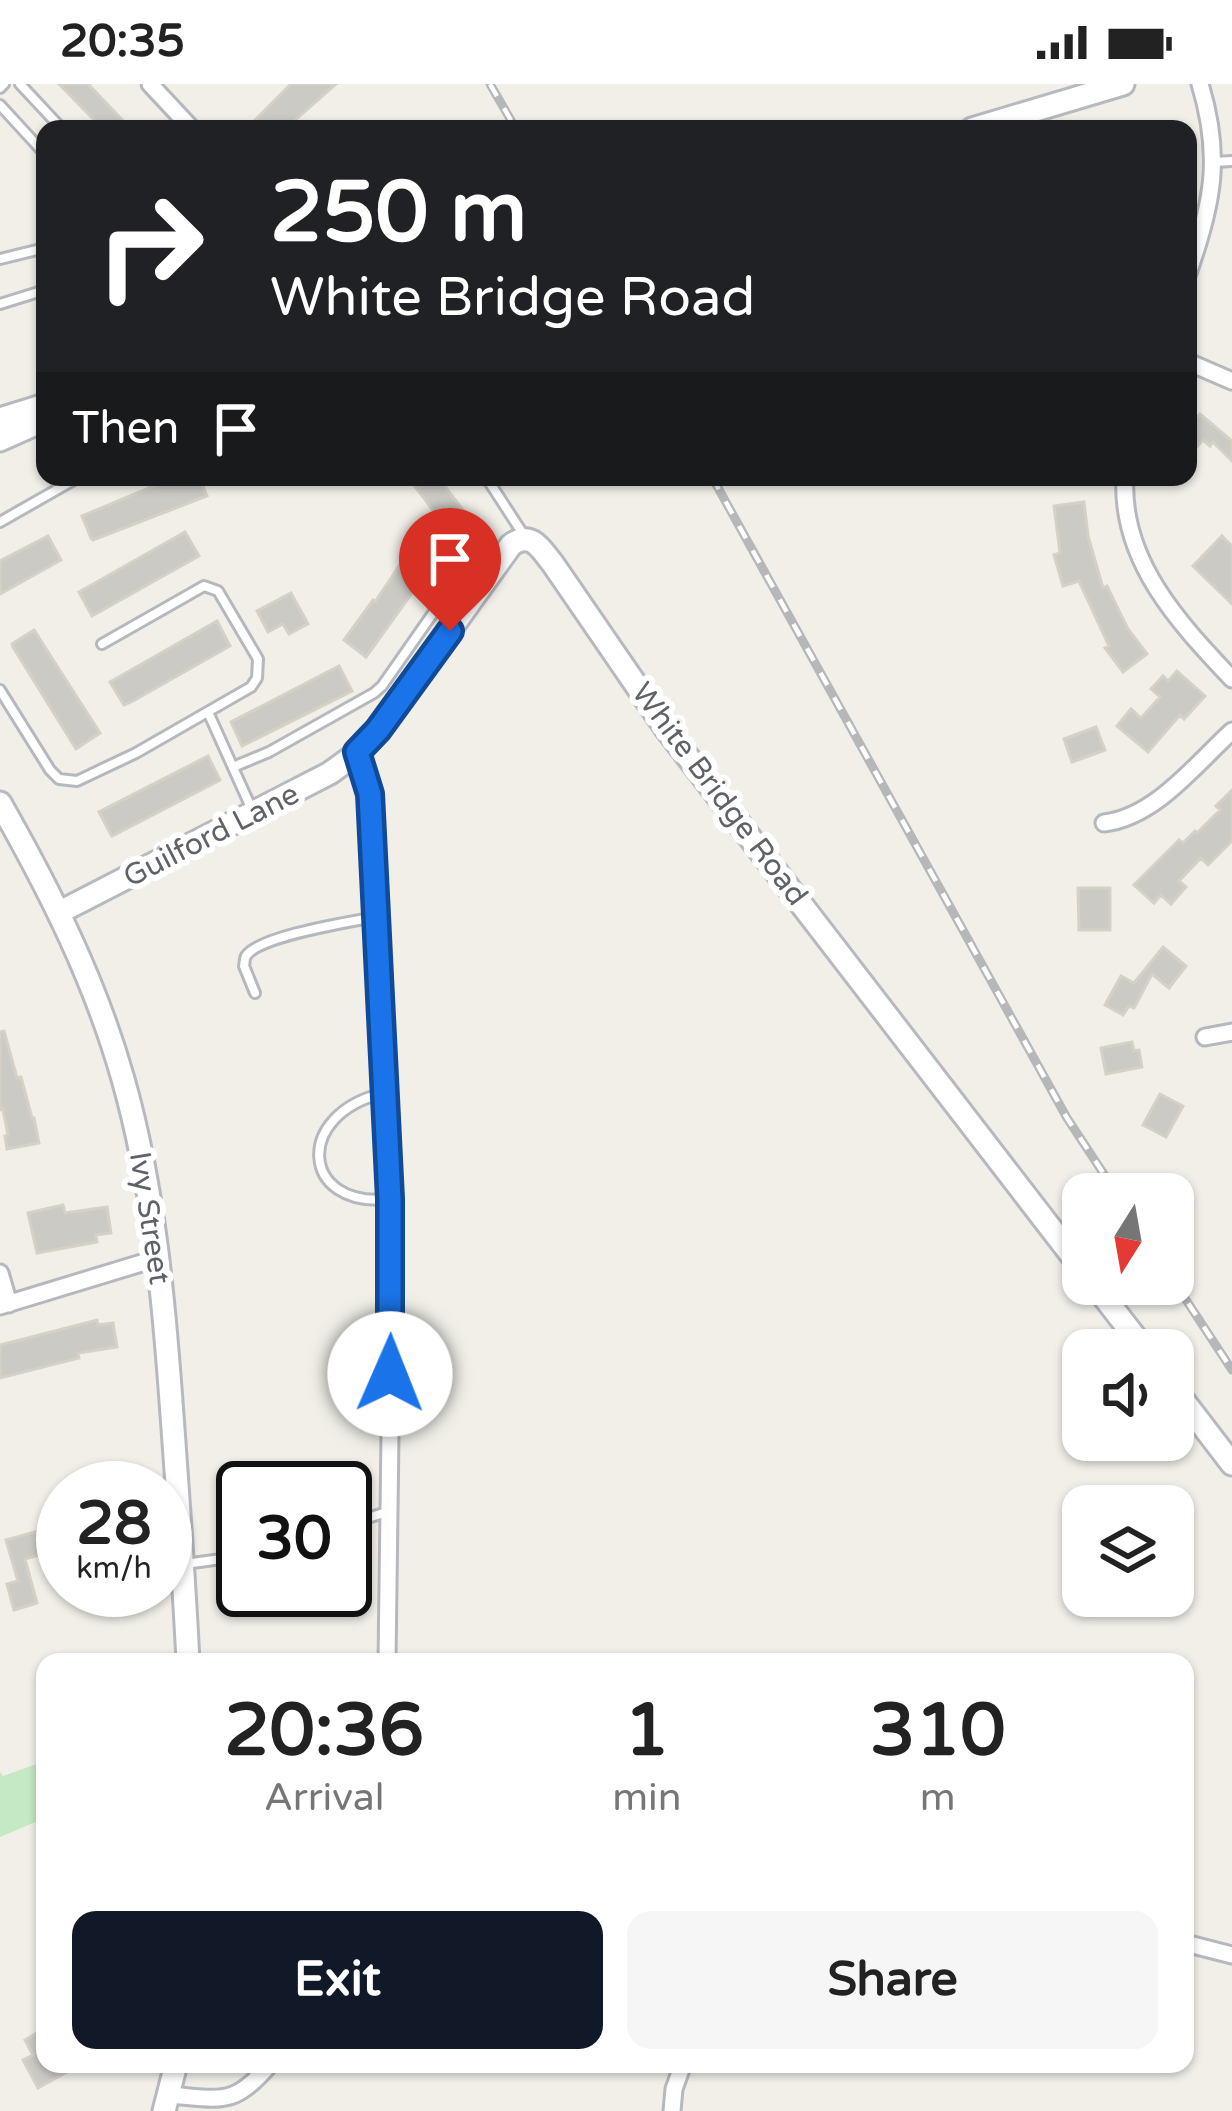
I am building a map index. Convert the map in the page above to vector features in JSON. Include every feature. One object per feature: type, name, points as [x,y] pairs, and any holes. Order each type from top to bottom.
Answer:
[{"type":"street","points":[[1002,120],[1123,84]]},
{"type":"street","points":[[1197,245],[1209,208],[1214,162],[1209,113],[1200,84]]},
{"type":"street","points":[[157,87],[184,120]]},
{"type":"street","points":[[1197,366],[1232,381]]},
{"type":"street","points":[[0,419],[36,409]]},
{"type":"street","points":[[0,440],[36,424]]},
{"type":"street","points":[[1126,486],[1128,523],[1148,575],[1232,679]]},
{"type":"street","points":[[387,1653],[390,1199],[370,794],[357,752],[378,730],[511,545],[525,538]]},
{"type":"street","name":"White Bridge Road","points":[[525,538],[537,543],[681,749],[1062,1242]]},
{"type":"street","points":[[1104,823],[1150,808],[1232,731]]},
{"type":"street","name":"Guilford Lane","points":[[60,912],[330,773],[357,752]]},
{"type":"street","name":"Ivy Street","points":[[0,803],[60,912],[124,1081],[158,1258],[175,1461]]},
{"type":"street","points":[[1205,1037],[1232,1032]]},
{"type":"street","points":[[0,1273],[5,1305],[158,1258]]},
{"type":"street","points":[[1110,1305],[1128,1329]]},
{"type":"street","points":[[1194,1414],[1232,1464]]},
{"type":"street","name":"Ivy Street","points":[[186,1617],[188,1653]]},
{"type":"street","points":[[1194,1944],[1232,1955]]},
{"type":"street","points":[[174,2073],[166,2103],[234,2096],[262,2073]]},
{"type":"street","points":[[672,2111],[680,2073]]},
{"type":"lane","points":[[20,84],[54,120]]},
{"type":"lane","points":[[0,105],[36,144]]},
{"type":"lane","points":[[1214,162],[1232,161]]},
{"type":"lane","points":[[0,259],[36,250]]},
{"type":"lane","points":[[0,304],[36,293]]},
{"type":"lane","points":[[0,522],[63,486]]},
{"type":"lane","points":[[493,486],[525,538]]},
{"type":"lane","points":[[0,690],[50,770],[59,779],[77,782],[250,687],[259,670],[258,659],[212,586],[204,586],[102,644]]},
{"type":"lane","points":[[233,767],[374,693],[445,596],[460,591],[473,597]]},
{"type":"lane","points":[[208,712],[254,813]]},
{"type":"lane","points":[[255,993],[244,966],[249,953],[293,934],[376,917]]},
{"type":"lane","points":[[384,1093],[336,1115],[324,1129],[320,1161],[335,1188],[359,1198],[390,1199]]},
{"type":"lane","points":[[372,1516],[388,1511]]},
{"type":"green space","points":[[36,1764],[36,1822],[0,1837],[0,1772],[3,1776]]},
{"type":"building","points":[[59,84],[88,84],[122,120],[94,120]]},
{"type":"building","points":[[291,84],[336,84],[295,120],[255,120]]},
{"type":"building","points":[[1200,414],[1232,441],[1232,461],[1213,442],[1210,446],[1203,440],[1197,447]]},
{"type":"building","points":[[154,486],[203,486],[207,496],[93,540],[82,516]]},
{"type":"building","points":[[415,486],[445,486],[475,526],[456,541]]},
{"type":"building","points":[[1084,502],[1103,588],[1107,586],[1128,629],[1147,654],[1123,672],[1105,648],[1109,646],[1079,581],[1063,586],[1054,555],[1060,553],[1054,506]]},
{"type":"building","points":[[185,532],[199,556],[92,616],[79,592]]},
{"type":"building","points":[[48,536],[61,560],[0,594],[0,561]]},
{"type":"building","points":[[1222,536],[1232,546],[1232,604],[1193,566]]},
{"type":"building","points":[[415,542],[438,557],[366,657],[344,640]]},
{"type":"building","points":[[291,593],[308,624],[289,634],[283,624],[268,632],[257,611]]},
{"type":"building","points":[[217,621],[230,646],[124,705],[110,682]]},
{"type":"building","points":[[34,630],[100,733],[76,749],[13,647]]},
{"type":"building","points":[[339,666],[352,691],[242,746],[231,722]]},
{"type":"building","points":[[1177,671],[1205,696],[1184,719],[1180,715],[1148,752],[1117,726],[1131,709],[1141,718],[1160,697],[1151,689],[1163,676],[1168,681]]},
{"type":"building","points":[[1096,727],[1105,750],[1072,762],[1064,739]]},
{"type":"building","points":[[208,756],[220,780],[112,836],[99,812]]},
{"type":"building","points":[[1232,790],[1232,841],[1208,865],[1201,858],[1179,881],[1186,887],[1171,904],[1161,895],[1154,903],[1134,885],[1179,840],[1183,843],[1197,833]]},
{"type":"building","points":[[1078,888],[1110,888],[1110,930],[1079,930]]},
{"type":"building","points":[[1163,947],[1186,966],[1169,988],[1152,974],[1134,1008],[1129,1006],[1123,1015],[1105,1005],[1121,976],[1134,983]]},
{"type":"building","points":[[4,1031],[39,1143],[7,1149],[0,1110],[0,1032]]},
{"type":"building","points":[[1132,1042],[1142,1067],[1106,1074],[1101,1048]]},
{"type":"building","points":[[1160,1094],[1183,1106],[1166,1137],[1143,1125]]},
{"type":"building","points":[[63,1205],[65,1213],[107,1207],[111,1233],[96,1235],[97,1242],[37,1253],[28,1213]]},
{"type":"building","points":[[97,1320],[98,1325],[113,1323],[117,1347],[78,1353],[79,1358],[0,1378],[0,1345]]},
{"type":"building","points":[[36,1532],[36,1556],[25,1559],[36,1603],[14,1610],[7,1584],[18,1581],[6,1540]]},
{"type":"building","points":[[36,2033],[36,2073],[65,2073],[38,2088],[23,2060],[33,2055],[25,2040]]},
{"type":"railway","points":[[490,84],[511,120]]},
{"type":"railway","points":[[717,486],[1067,1118],[1103,1173]]},
{"type":"railway","points":[[1189,1305],[1232,1370]]},
{"type":"route","points":[[390,1374],[390,1199],[370,794],[357,752],[450,631]]}]
